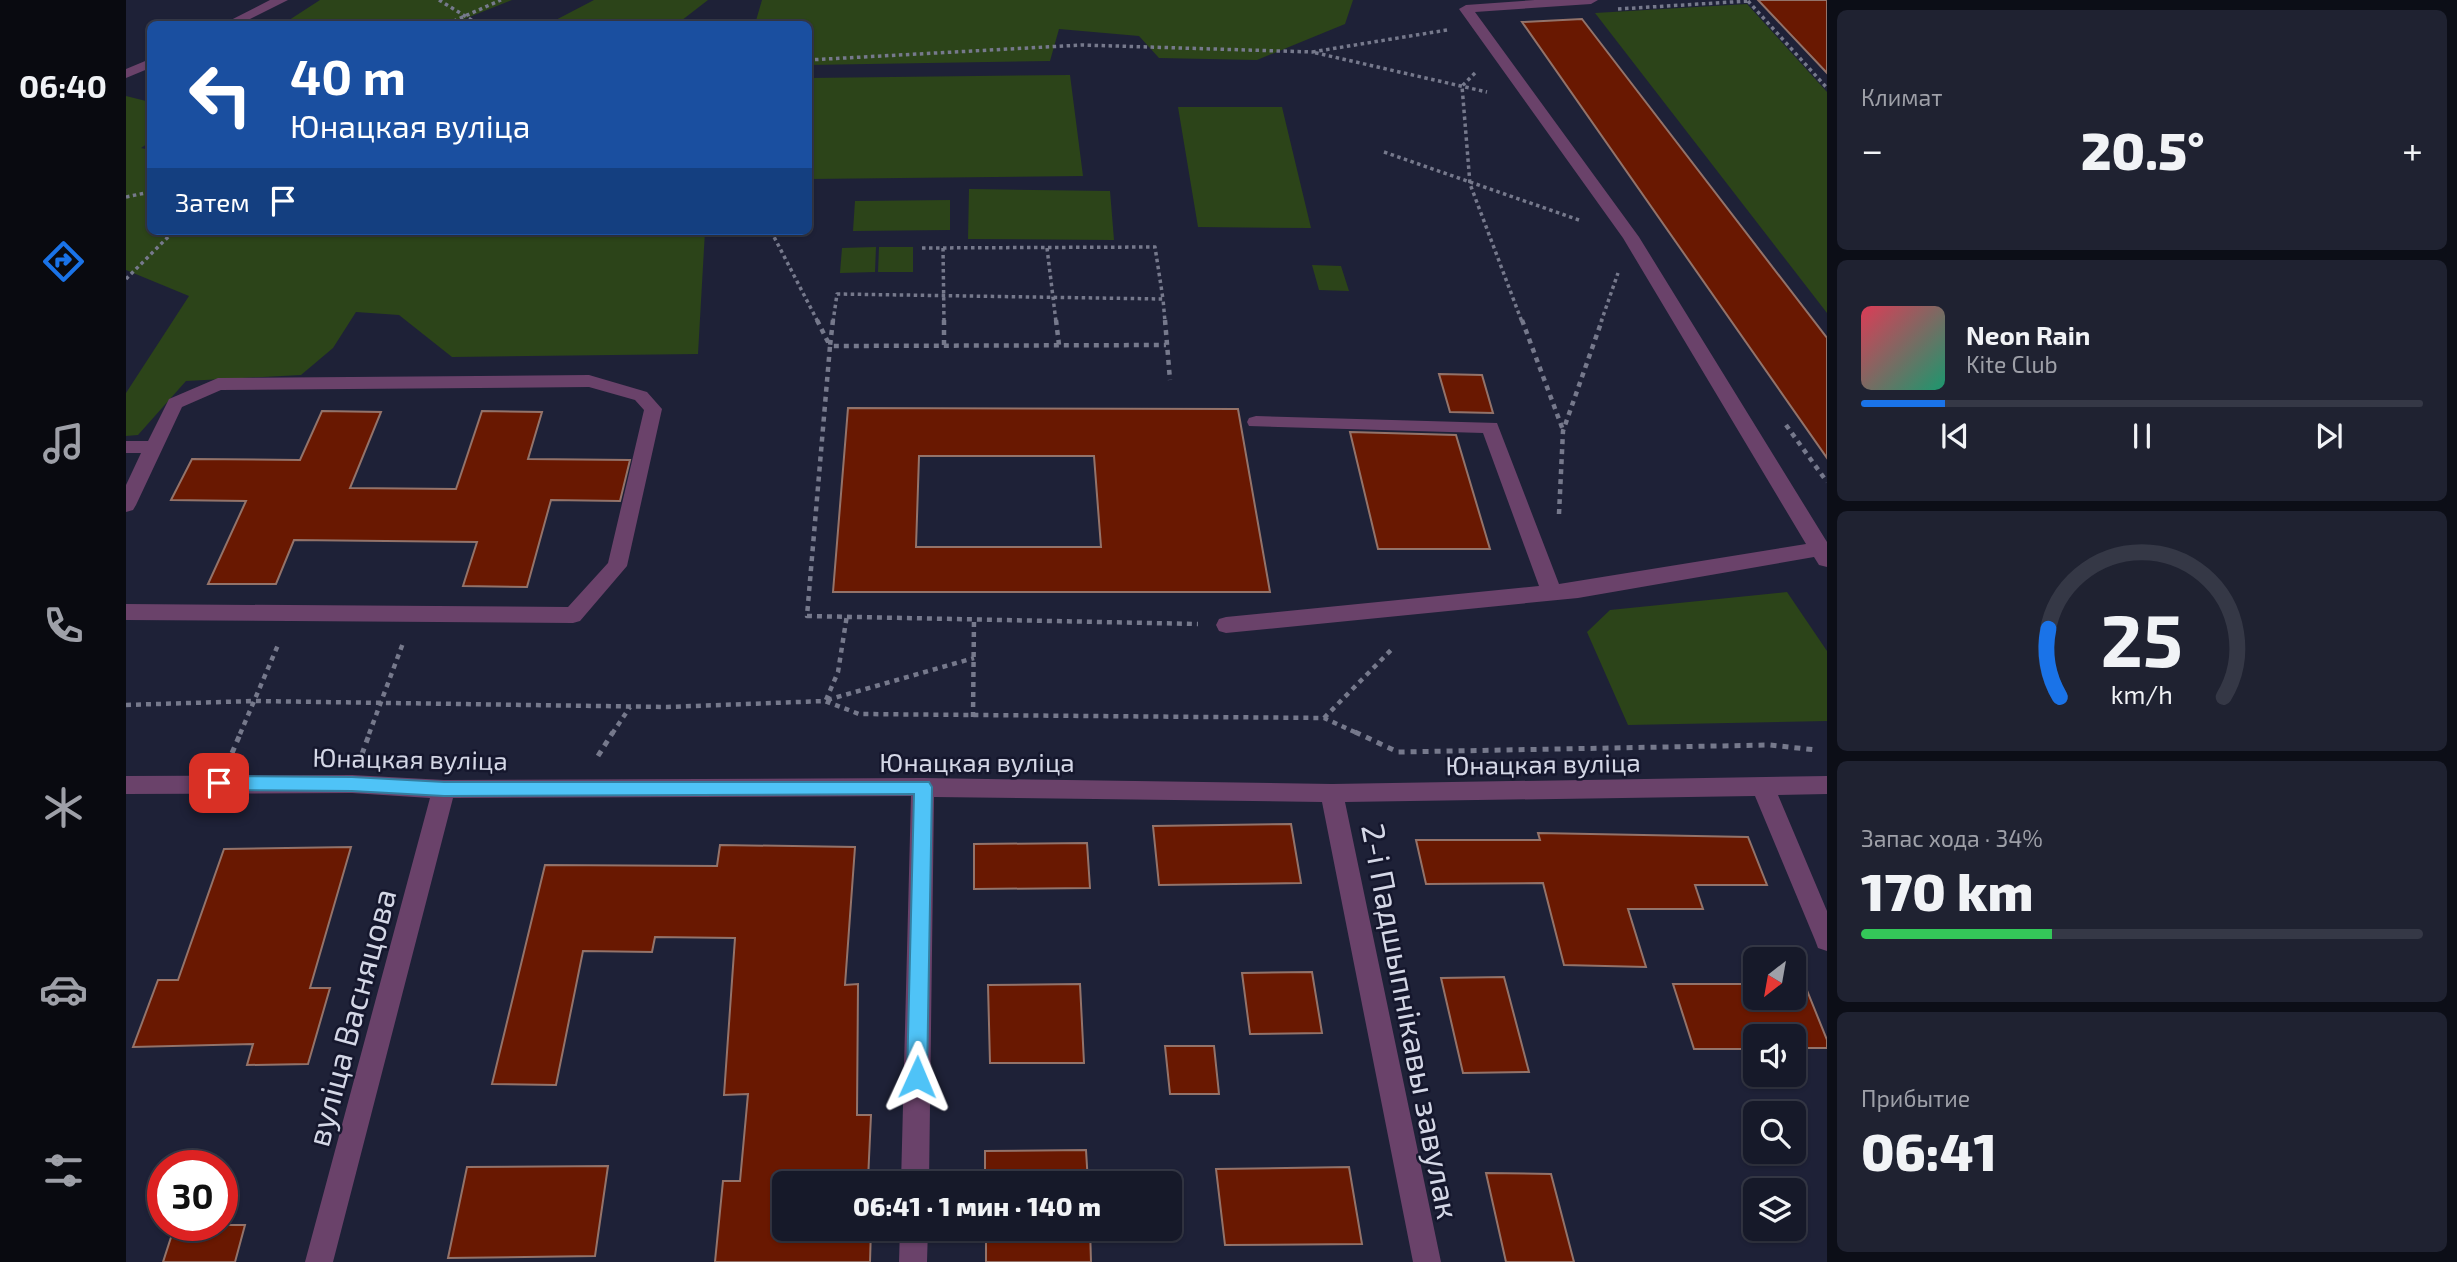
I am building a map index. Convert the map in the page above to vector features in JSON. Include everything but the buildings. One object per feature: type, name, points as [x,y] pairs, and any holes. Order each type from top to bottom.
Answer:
[{"type":"street","points":[[236,21],[281,0]]},
{"type":"street","points":[[1226,625],[1552,593],[1824,553],[1631,237],[1466,9],[1581,0]]},
{"type":"street","points":[[128,74],[147,64]]},
{"type":"street","points":[[126,505],[175,403],[218,384],[589,381],[641,396],[653,409],[617,566],[573,615],[126,612]]},
{"type":"street","points":[[1256,422],[1490,427],[1552,593]]},
{"type":"street","points":[[126,447],[154,447]]},
{"type":"street","name":"Юнацкая вуліца","points":[[126,785],[352,784],[444,789],[923,787],[1332,793],[1827,785]]},
{"type":"street","points":[[915,1171],[923,787]]},
{"type":"street","points":[[1763,787],[1827,940]]},
{"type":"street","name":"вуліца Васняцова","points":[[319,1262],[444,789]]},
{"type":"street","name":"2-і Падшыпнікавы завулак","points":[[1332,793],[1427,1262]]},
{"type":"street","points":[[913,1262],[914,1241]]},
{"type":"path","points":[[439,0],[472,21]]},
{"type":"path","points":[[452,21],[501,0]]},
{"type":"path","points":[[1748,0],[1827,88]]},
{"type":"path","points":[[1314,52],[1477,24]]},
{"type":"path","points":[[812,60],[1082,45],[1314,52],[1533,102]]},
{"type":"path","points":[[1497,51],[1462,86],[1470,184],[1563,431]]},
{"type":"path","points":[[1384,152],[1470,184],[1631,237],[1563,431],[1559,527]]},
{"type":"path","points":[[126,197],[147,193]]},
{"type":"path","points":[[126,279],[170,235]]},
{"type":"path","points":[[773,235],[830,346]]},
{"type":"path","points":[[922,248],[1155,247],[1163,299],[1170,380]]},
{"type":"path","points":[[943,248],[944,346]]},
{"type":"path","points":[[1047,248],[1059,345]]},
{"type":"path","points":[[1163,299],[837,294],[830,346],[807,616],[1226,625]]},
{"type":"path","points":[[830,346],[1167,345]]},
{"type":"path","points":[[219,783],[292,613]]},
{"type":"path","points":[[825,701],[838,672],[847,615]]},
{"type":"path","points":[[973,717],[974,619]]},
{"type":"path","points":[[1324,718],[1393,648]]},
{"type":"path","points":[[126,705],[253,701],[630,707],[825,701],[888,682],[919,677],[974,658]]},
{"type":"path","points":[[352,784],[391,674]]},
{"type":"path","points":[[825,701],[859,714],[1324,718],[1398,752],[1770,745],[1825,751]]},
{"type":"path","points":[[577,788],[630,707]]},
{"type":"green space","points":[[320,0],[512,0],[453,21],[288,21]]},
{"type":"green space","points":[[594,0],[708,0],[681,21],[554,21]]},
{"type":"green space","points":[[762,0],[1353,0],[1345,24],[1257,60],[1159,58],[1139,36],[1059,29],[1050,61],[812,65],[812,21],[756,21]]},
{"type":"green space","points":[[1747,4],[1827,92],[1827,313],[1595,13]]},
{"type":"green space","points":[[1070,75],[1083,176],[812,179],[812,78]]},
{"type":"green space","points":[[126,96],[147,101],[147,144],[141,148],[147,149],[147,235],[705,235],[698,354],[452,357],[399,315],[356,312],[333,348],[301,375],[186,381],[138,435],[126,436],[126,393],[189,296],[126,270]]},
{"type":"green space","points":[[1178,107],[1282,107],[1311,228],[1198,227]]},
{"type":"green space","points":[[969,189],[1110,191],[1114,240],[968,239]]},
{"type":"green space","points":[[950,200],[950,230],[853,231],[855,201]]},
{"type":"green space","points":[[876,247],[875,272],[840,273],[842,248]]},
{"type":"green space","points":[[879,247],[913,247],[913,272],[878,272]]},
{"type":"green space","points":[[1312,265],[1341,266],[1349,291],[1319,290]]},
{"type":"green space","points":[[1787,592],[1827,651],[1827,721],[1628,725],[1587,632],[1610,610]]},
{"type":"route","points":[[219,783],[352,784],[444,789],[923,787],[917,1077]]}]
